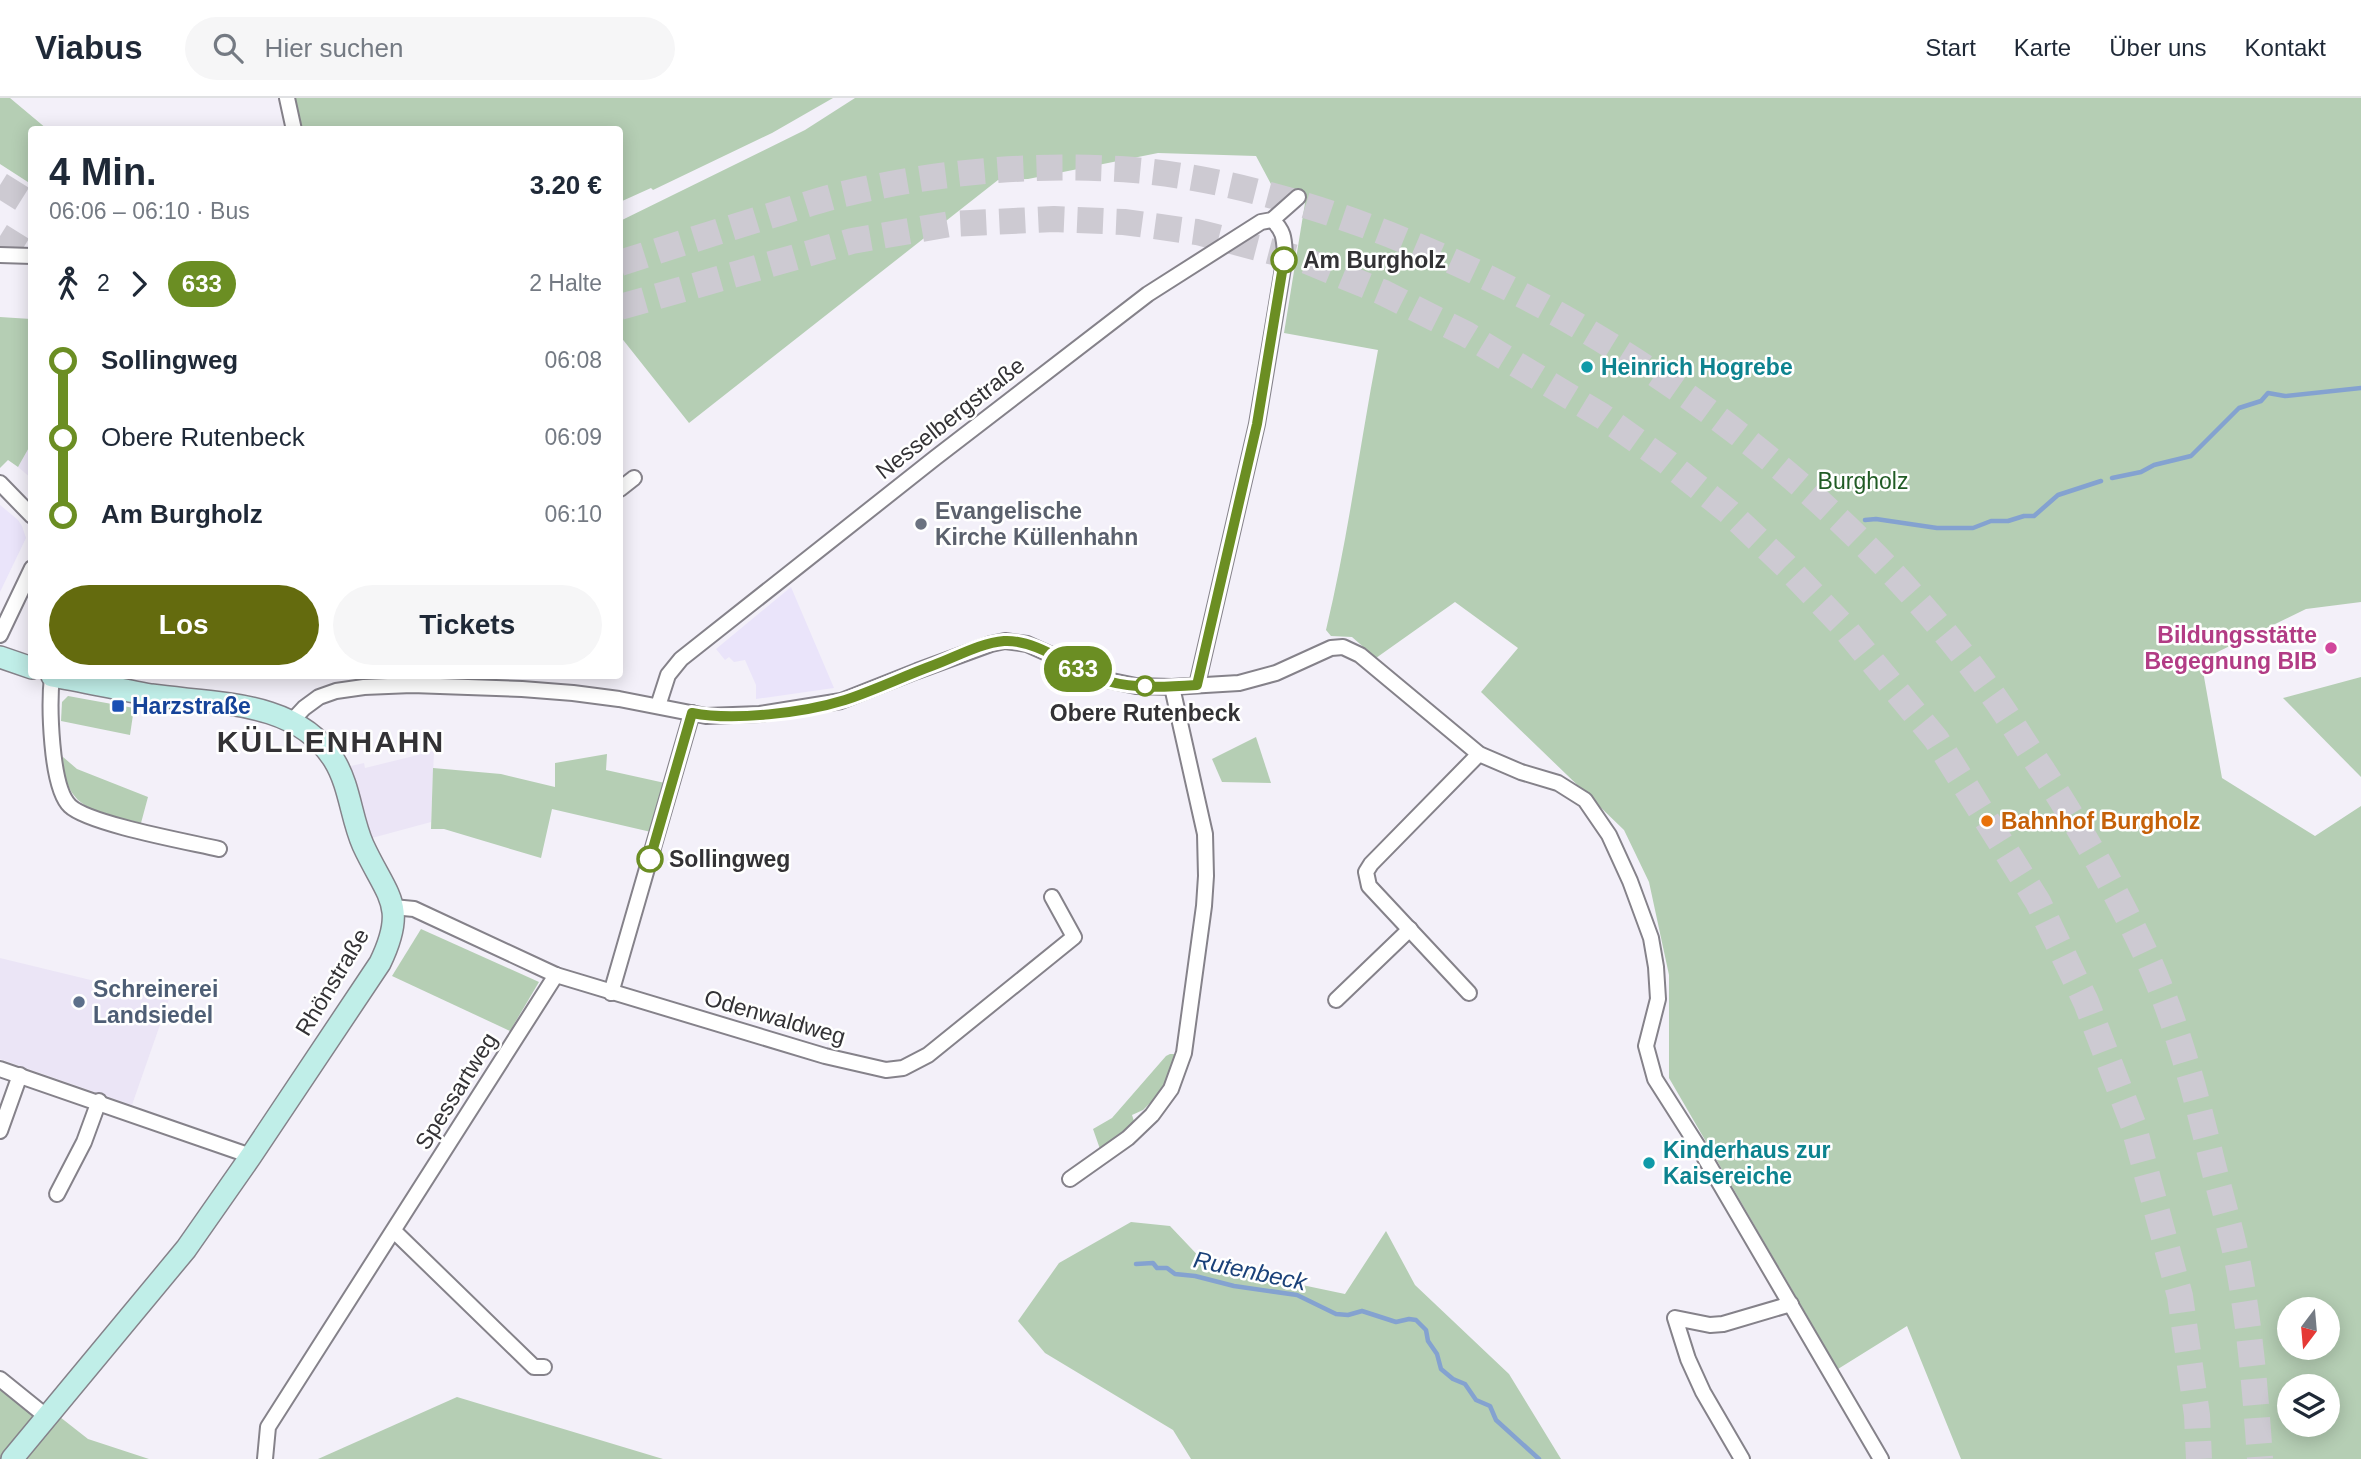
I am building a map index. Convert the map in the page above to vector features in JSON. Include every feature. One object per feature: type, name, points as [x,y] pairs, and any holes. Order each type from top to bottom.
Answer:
[{"type":"street","points":[[288,98],[293,126]]},
{"type":"street","name":"Nesselbergstraße","points":[[658,706],[668,675],[681,659],[1148,294],[1261,222],[1272,220],[1298,197]]},
{"type":"street","points":[[1197,685],[1257,424],[1284,256],[1283,234],[1272,220]]},
{"type":"street","points":[[0,255],[28,256]]},
{"type":"street","points":[[623,487],[634,478]]},
{"type":"street","points":[[0,483],[28,512]]},
{"type":"street","points":[[0,635],[28,576]]},
{"type":"street","points":[[291,722],[319,697],[346,689],[412,685],[573,693],[692,713],[727,716],[760,714],[841,701],[1005,641],[1027,644],[1107,681],[1136,686],[1172,687],[1259,679],[1331,648],[1343,647],[1373,664],[1479,754],[1521,772],[1558,783],[1585,800],[1609,835],[1651,938],[1658,999],[1646,1046],[1655,1079],[1699,1148],[1881,1459]]},
{"type":"street","points":[[0,657],[28,667]]},
{"type":"street","points":[[52,679],[54,764],[62,796],[70,806],[92,819],[219,849]]},
{"type":"street","points":[[68,679],[152,695],[249,707],[291,722],[315,739],[333,758],[341,774],[360,839],[393,907]]},
{"type":"street","points":[[346,689],[354,679]]},
{"type":"street","points":[[1070,1180],[1128,1138],[1152,1115],[1171,1089],[1184,1053],[1204,905],[1205,834],[1172,687]]},
{"type":"street","points":[[611,993],[692,713]]},
{"type":"street","points":[[1469,993],[1369,886],[1366,872],[1479,754]]},
{"type":"street","name":"Odenwaldweg","points":[[393,907],[414,909],[556,975],[849,1063],[886,1070],[903,1068],[922,1059],[1074,937],[1052,897]]},
{"type":"street","name":"Rhönstraße","points":[[12,1459],[186,1249],[251,1156],[380,963],[394,924],[393,907]]},
{"type":"street","points":[[1336,1000],[1410,929]]},
{"type":"street","name":"Spessartweg","points":[[265,1459],[268,1427],[556,975]]},
{"type":"street","points":[[0,1069],[99,1101],[251,1156]]},
{"type":"street","points":[[0,1131],[20,1075]]},
{"type":"street","points":[[57,1194],[85,1142],[99,1101]]},
{"type":"street","points":[[394,1231],[534,1367],[544,1367]]},
{"type":"street","points":[[1742,1459],[1703,1392],[1688,1359],[1675,1318],[1710,1325],[1723,1324],[1791,1304]]},
{"type":"street","points":[[0,1379],[47,1417]]},
{"type":"shaded area","points":[[28,449],[28,475],[18,467]]},
{"type":"shaded area","points":[[0,505],[18,520],[26,538],[0,592]]},
{"type":"shaded area","points":[[791,587],[834,688],[756,699],[756,685],[745,660],[734,662],[729,657],[725,660],[716,649]]},
{"type":"shaded area","points":[[434,751],[431,822],[372,838],[351,766],[364,763],[365,768]]},
{"type":"shaded area","points":[[0,958],[169,999],[132,1105],[0,1059]]},
{"type":"green space","points":[[0,98],[10,98],[43,126],[28,126],[28,182],[0,164]]},
{"type":"green space","points":[[280,98],[833,98],[772,133],[653,190],[651,188],[623,201],[623,126],[289,126]]},
{"type":"green space","name":"Burgholz","points":[[855,98],[2361,98],[2361,602],[2306,609],[2201,660],[2222,778],[2315,836],[2361,806],[2361,1459],[1961,1459],[1907,1326],[1838,1369],[1669,1078],[1669,975],[1649,882],[1624,830],[1481,692],[1518,648],[1455,602],[1376,658],[1352,637],[1331,636],[1326,630],[1378,350],[1284,333],[1305,203],[1280,201],[1256,156],[1158,153],[1028,179],[998,180],[689,423],[623,340],[623,220],[805,130]]},
{"type":"green space","points":[[0,317],[28,319],[28,449],[18,467],[8,460],[0,468]]},
{"type":"green space","points":[[2361,677],[2361,777],[2283,698]]},
{"type":"green space","points":[[68,696],[134,708],[130,735],[61,721],[62,702]]},
{"type":"green space","points":[[1256,737],[1271,783],[1222,782],[1212,759]]},
{"type":"green space","points":[[607,754],[606,770],[665,783],[651,832],[552,809],[541,858],[444,829],[431,829],[433,768],[501,774],[555,787],[555,763]]},
{"type":"green space","points":[[63,757],[77,769],[148,797],[141,823],[110,816],[86,806],[69,788]]},
{"type":"green space","points":[[421,929],[539,982],[510,1031],[392,976]]},
{"type":"green space","points":[[1170,1054],[1175,1054],[1178,1058],[1159,1099],[1154,1099],[1143,1110],[1132,1115],[1136,1127],[1100,1149],[1093,1129],[1112,1118]]},
{"type":"green space","points":[[1131,1222],[1170,1226],[1207,1265],[1345,1294],[1386,1231],[1415,1285],[1509,1374],[1561,1459],[1191,1459],[1173,1430],[1045,1353],[1018,1321],[1059,1263]]},
{"type":"green space","points":[[0,1370],[88,1439],[149,1459],[0,1459]]},
{"type":"green space","points":[[457,1397],[663,1459],[318,1459]]},
{"type":"waterway","points":[[2112,478],[2191,456],[2239,408],[2261,401],[2268,393],[2285,396],[2361,388]]},
{"type":"waterway","points":[[1865,520],[1876,519],[1937,528],[1973,528],[1991,521],[2034,516],[2058,495],[2101,481]]},
{"type":"waterway","name":"Rutenbeck","points":[[1136,1264],[1153,1263],[1157,1268],[1167,1268],[1175,1274],[1297,1295],[1336,1314],[1348,1315],[1362,1311],[1396,1322],[1416,1320],[1426,1330],[1441,1369],[1453,1379],[1465,1384],[1476,1400],[1490,1406],[1496,1420],[1539,1459]]},
{"type":"tunnel","points":[[623,262],[822,200],[883,185],[954,174],[1026,168],[1134,170],[1212,181],[1252,190],[1331,213],[1407,242],[1522,295],[1601,339],[1677,388],[1750,443],[1819,501],[1884,564],[1943,631],[2009,718],[2072,817],[2112,887],[2158,982],[2184,1054],[2198,1104],[2241,1281],[2253,1369],[2260,1459]]},
{"type":"tunnel","points":[[0,185],[28,202]]},
{"type":"tunnel","points":[[623,306],[852,241],[950,224],[1054,219],[1124,222],[1197,232],[1304,260],[1382,292],[1466,334],[1602,416],[1667,462],[1729,512],[1786,566],[1843,626],[1936,739],[2038,902],[2086,1002],[2133,1124],[2180,1296],[2197,1415],[2199,1459]]},
{"type":"tunnel","points":[[0,236],[28,254]]},
{"type":"bus line","name":"633","points":[[650,859],[692,713],[706,716],[760,714],[841,701],[1005,641],[1027,644],[1107,681],[1136,686],[1197,685],[1257,424],[1284,260]]},
{"type":"place","name":"Am Burgholz","points":[[1284,260]]},
{"type":"place","name":"Heinrich Hogrebe","points":[[1587,367]]},
{"type":"place","name":"Evangelische Kirche Küllenhahn","points":[[921,524]]},
{"type":"place","name":"Bildungsstätte Begegnung BIB","points":[[2331,648]]},
{"type":"place","name":"Obere Rutenbeck","points":[[1145,686]]},
{"type":"place","name":"Harzstraße","points":[[118,706]]},
{"type":"place","name":"Bahnhof Burgholz","points":[[1987,821]]},
{"type":"place","name":"Sollingweg","points":[[650,859]]},
{"type":"place","name":"Schreinerei Landsiedel","points":[[79,1002]]},
{"type":"place","name":"Kinderhaus zur Kaisereiche","points":[[1649,1163]]},
{"type":"district","name":"KÜLLENHAHN","points":[[331,742]]}]
